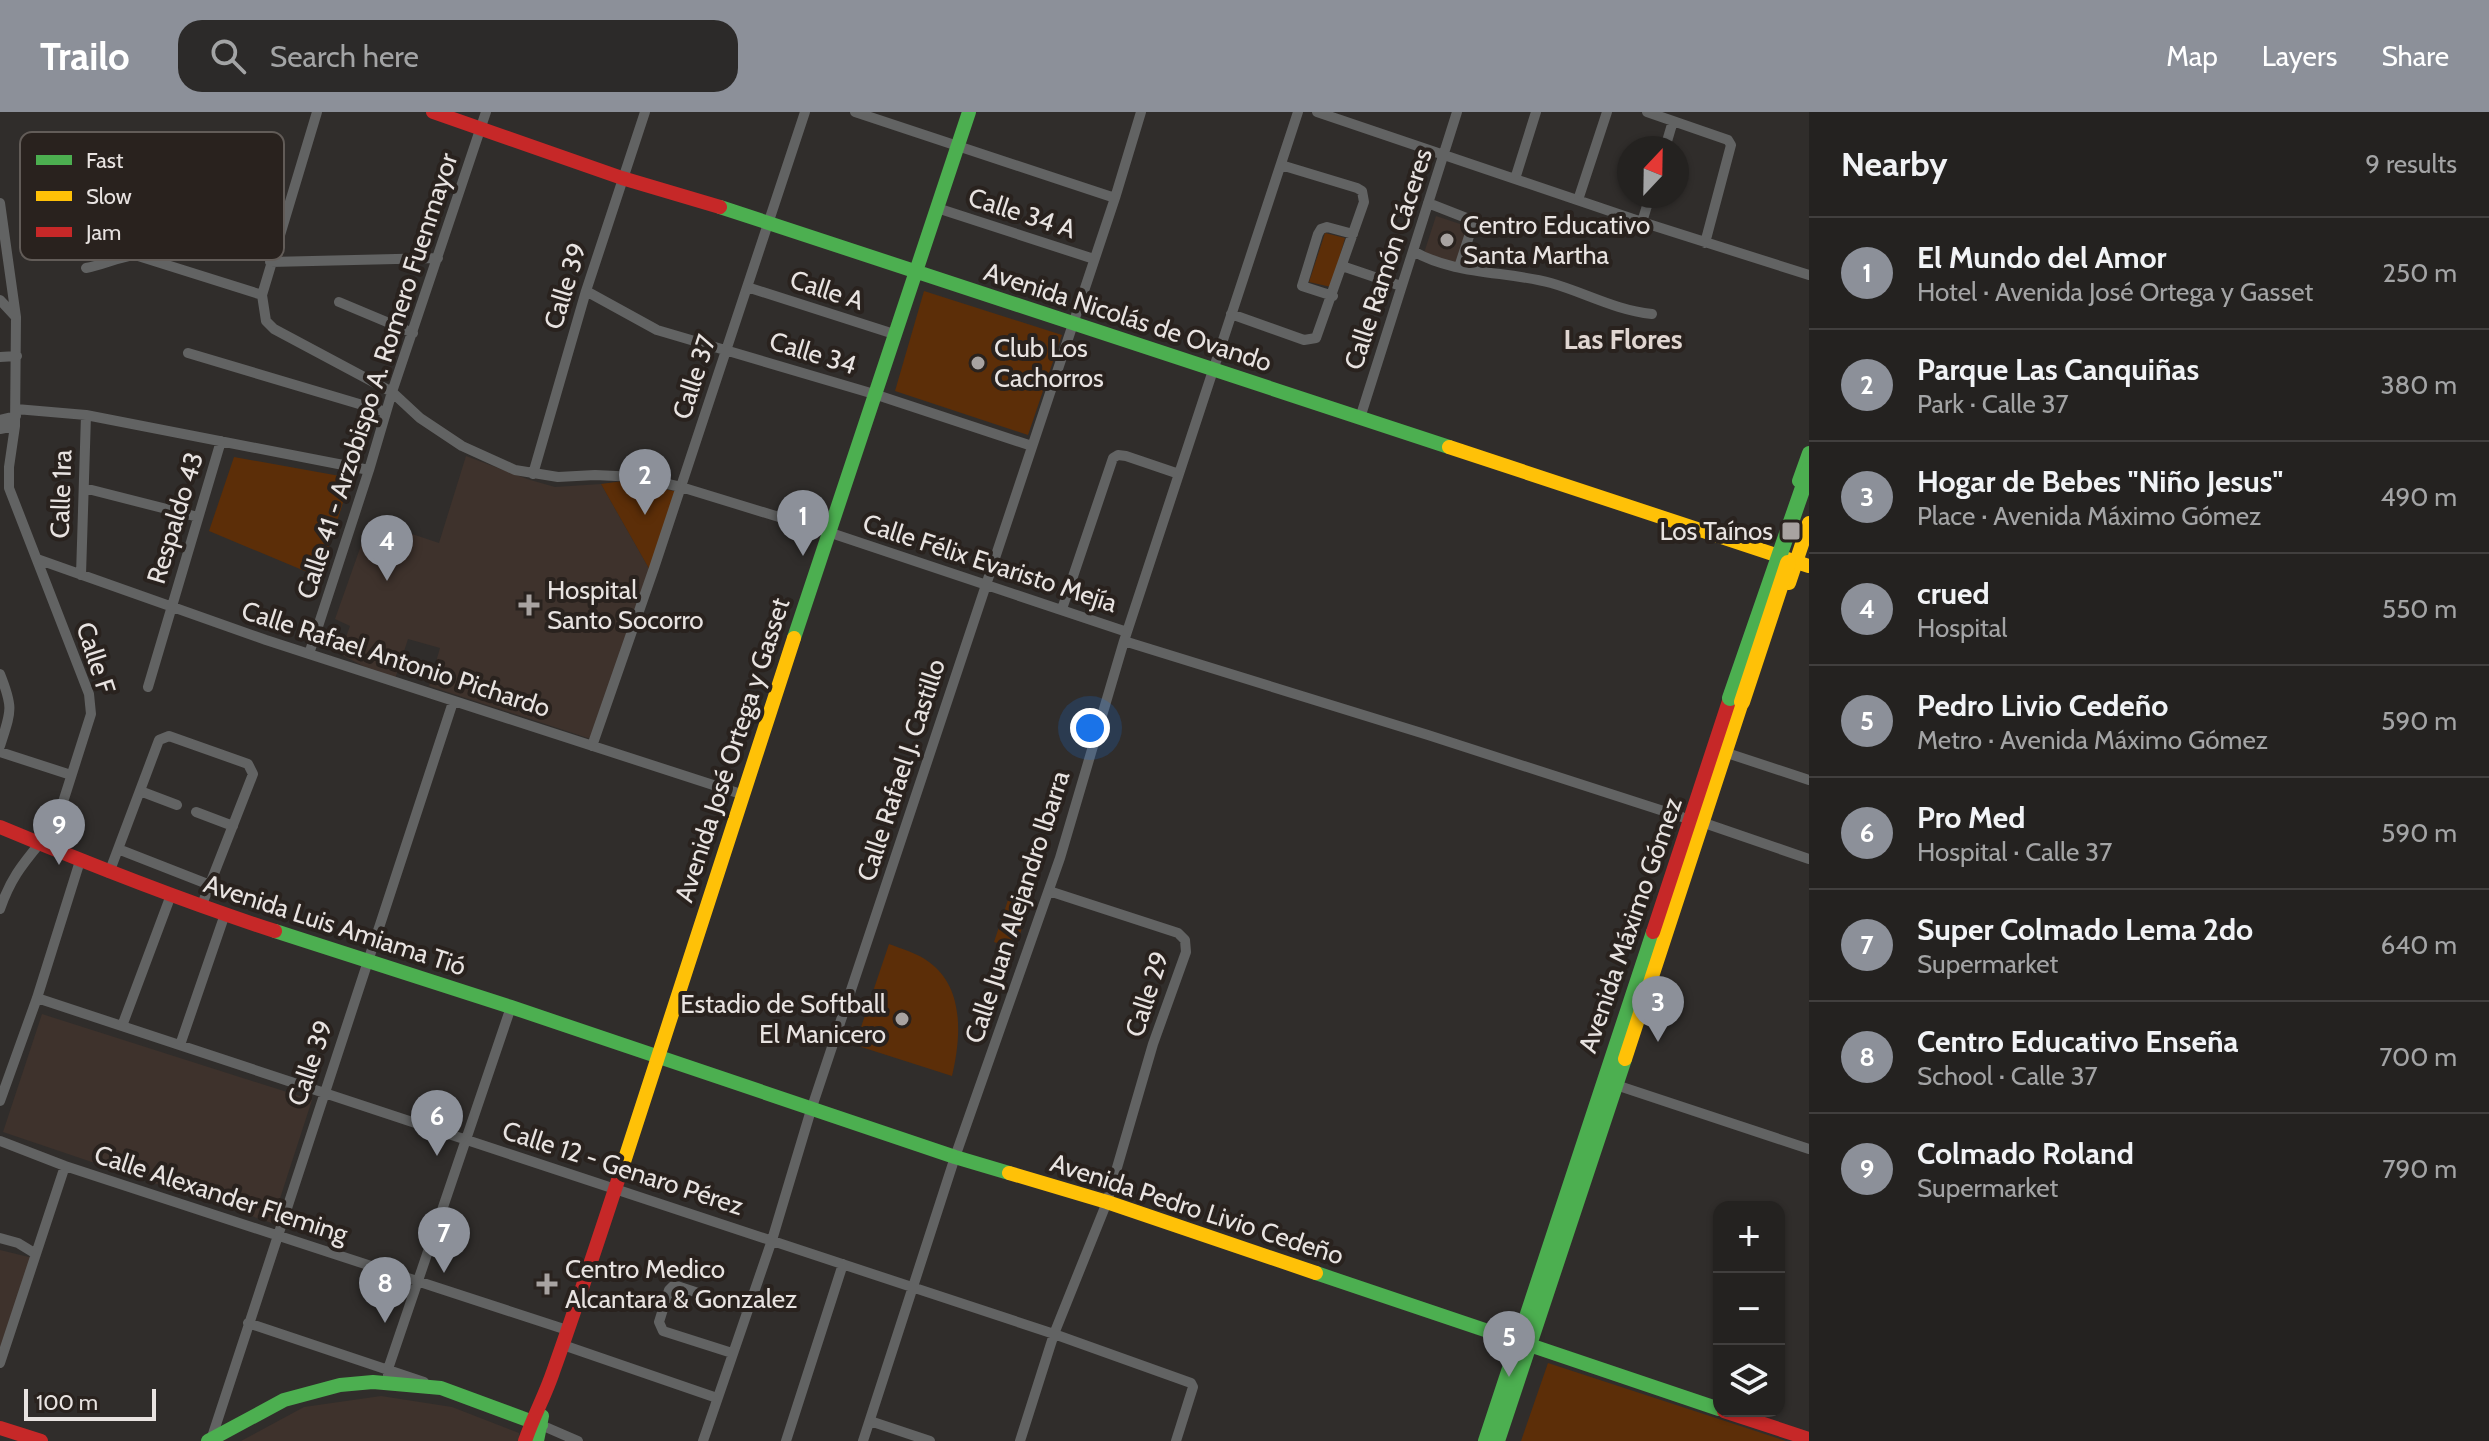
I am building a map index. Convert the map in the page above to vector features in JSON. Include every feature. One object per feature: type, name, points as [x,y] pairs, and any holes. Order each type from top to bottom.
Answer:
[{"type":"main road","name":"Avenida Nicolás de Ovando","points":[[433,112],[484,120],[622,178],[769,222],[1802,564]]},
{"type":"main road","name":"Avenida José Ortega y Gasset","points":[[525,1441],[537,1429],[542,1404],[659,1057],[828,532],[969,112]]},
{"type":"main road","points":[[1671,895],[1682,817],[1809,453]]},
{"type":"main road","name":"Avenida Máximo Gómez","points":[[1736,700],[1809,470]]},
{"type":"main road","name":"Avenida Máximo Gómez","points":[[1485,1441],[1616,1085],[1691,820],[1809,502]]},
{"type":"main road","points":[[1671,895],[1704,845],[1802,564],[1809,523]]},
{"type":"main road","name":"Avenida Luis Amiama Tió","points":[[0,827],[109,873],[201,907],[659,1057]]},
{"type":"main road","name":"Avenida Máximo Gómez","points":[[1498,1441],[1523,1344],[1671,895]]},
{"type":"main road","name":"Avenida Pedro Livio Cedeño","points":[[659,1057],[955,1157],[1107,1202],[1713,1407]]},
{"type":"main road","points":[[210,1440],[284,1400],[388,1376],[441,1388],[537,1429]]},
{"type":"main road","name":"Avenida Pedro Livio Cedeño","points":[[1743,1417],[1809,1439]]},
{"type":"main road","points":[[0,1428],[41,1441]]},
{"type":"street","points":[[284,217],[317,112]]},
{"type":"street","name":"Calle 39","points":[[533,474],[586,291],[645,112]]},
{"type":"street","name":"Calle 37","points":[[592,746],[805,112]]},
{"type":"street","points":[[855,112],[1115,198]]},
{"type":"street","name":"Calle Rafael J. Castillo","points":[[703,1441],[772,1240],[811,1110],[1141,112]]},
{"type":"street","name":"Calle Juan Alejandro lbarra","points":[[863,1441],[955,1157],[1049,891],[1125,636],[1298,112]]},
{"type":"street","points":[[1317,112],[1809,275]]},
{"type":"street","name":"Calle Ramón Cáceres","points":[[1360,418],[1457,112]]},
{"type":"street","points":[[1515,179],[1536,112]]},
{"type":"street","points":[[1578,200],[1607,112]]},
{"type":"street","points":[[1647,112],[1728,140],[1731,145],[1705,243]]},
{"type":"street","name":"Calle 41 - Arzobispo A. Romero Fuenmayor","points":[[309,654],[392,392],[484,120]]},
{"type":"street","points":[[1669,136],[1673,121]]},
{"type":"street","points":[[1231,314],[1310,340],[1316,338],[1333,296],[1364,202],[1362,191],[1281,165]]},
{"type":"street","points":[[0,203],[16,317],[17,356],[16,417],[5,490]]},
{"type":"street","points":[[1428,203],[1474,221],[1459,267]]},
{"type":"street","name":"Calle 34 A","points":[[937,208],[1094,259]]},
{"type":"street","points":[[1642,222],[1646,208]]},
{"type":"street","points":[[1333,296],[1302,286],[1318,234],[1327,227],[1353,234]]},
{"type":"street","points":[[1413,251],[1459,267],[1549,283],[1619,309],[1652,314]]},
{"type":"street","points":[[392,392],[274,329],[266,321],[262,295],[270,262],[438,258]]},
{"type":"street","points":[[86,268],[114,260]]},
{"type":"street","points":[[151,260],[262,295]]},
{"type":"street","points":[[1342,266],[1401,286]]},
{"type":"street","name":"Calle A","points":[[747,287],[894,334]]},
{"type":"street","name":"Calle 34","points":[[586,291],[657,330],[874,394],[1032,446]]},
{"type":"street","points":[[0,300],[16,317]]},
{"type":"street","points":[[339,302],[413,333]]},
{"type":"street","points":[[188,353],[386,412]]},
{"type":"street","points":[[0,357],[17,356]]},
{"type":"street","name":"Calle Félix Evaristo Mejía","points":[[392,392],[420,418],[462,446],[515,470],[558,477],[637,477],[681,487],[1062,609],[1125,636],[1682,817]]},
{"type":"street","points":[[0,420],[86,415],[369,470]]},
{"type":"street","name":"Calle 1ra","points":[[81,575],[86,415]]},
{"type":"street","points":[[0,429],[16,417]]},
{"type":"street","name":"Respaldo 43","points":[[148,687],[221,441]]},
{"type":"street","points":[[1062,609],[1113,458],[1126,456],[1179,474]]},
{"type":"street","points":[[84,488],[198,517]]},
{"type":"street","name":"Calle F","points":[[5,490],[37,559],[89,694],[91,714],[45,844]]},
{"type":"street","name":"Calle Rafael Antonio Pichardo","points":[[37,559],[171,608],[744,795]]},
{"type":"street","points":[[0,674],[11,701],[0,749],[71,775]]},
{"type":"street","name":"Calle 39","points":[[210,1440],[453,702]]},
{"type":"street","points":[[109,873],[159,740],[169,736],[248,764],[253,774],[201,907]]},
{"type":"street","points":[[1733,755],[1809,780]]},
{"type":"street","points":[[140,791],[177,805]]},
{"type":"street","points":[[196,812],[233,826]]},
{"type":"street","points":[[1710,825],[1809,859]]},
{"type":"street","points":[[0,909],[17,869],[45,844]]},
{"type":"street","points":[[118,849],[210,885]]},
{"type":"street","points":[[0,1101],[37,998],[80,861]]},
{"type":"street","name":"Calle 29","points":[[1049,891],[1178,933],[1185,940],[1186,952],[1153,1044],[1107,1202]]},
{"type":"street","points":[[122,1026],[171,895]]},
{"type":"street","points":[[180,1045],[225,914]]},
{"type":"street","name":"Calle 12 - Genaro Pérez","points":[[37,998],[1054,1334],[1193,1385],[1176,1441]]},
{"type":"street","points":[[248,1323],[388,1376],[511,1007]]},
{"type":"street","points":[[1616,1085],[1809,1149]]},
{"type":"street","name":"Calle Alexander Fleming","points":[[0,1141],[65,1166],[418,1282],[717,1398]]},
{"type":"street","points":[[0,1363],[65,1166]]},
{"type":"street","points":[[1020,1441],[1054,1334],[1107,1202]]},
{"type":"street","points":[[0,1238],[18,1243],[36,1254]]},
{"type":"street","points":[[786,1441],[843,1264]]},
{"type":"street","points":[[732,1353],[663,1331],[659,1322],[669,1290],[677,1286],[747,1309]]},
{"type":"street","points":[[870,1421],[930,1441]]},
{"type":"street","points":[[537,1429],[578,1441]]},
{"type":"shaded area","name":"Centro Educativo Santa Martha","points":[[1436,216],[1469,227],[1457,264],[1424,253]]},
{"type":"shaded area","points":[[1325,233],[1345,238],[1331,287],[1309,282]]},
{"type":"shaded area","name":"Club Los Cachorros","points":[[924,291],[1062,335],[1028,435],[895,391]]},
{"type":"shaded area","name":"Hospital Santo Socorro","points":[[466,456],[555,487],[601,484],[651,572],[594,740],[429,686],[440,648],[408,639],[394,682],[340,654],[350,626],[335,619],[370,520],[439,543]]},
{"type":"shaded area","points":[[234,457],[351,478],[319,577],[209,531]]},
{"type":"shaded area","points":[[623,481],[679,492],[651,572],[601,484]]},
{"type":"shaded area","points":[[1009,897],[1030,904],[1015,949],[994,942]]},
{"type":"shaded area","points":[[889,944],[929,962],[949,985],[958,1030],[952,1076],[855,1045]]},
{"type":"shaded area","points":[[42,1014],[312,1100],[272,1223],[3,1132]]},
{"type":"shaded area","points":[[0,1250],[33,1258],[0,1356]]},
{"type":"shaded area","points":[[1548,1363],[1786,1441],[1521,1441]]},
{"type":"shaded area","points":[[381,1396],[452,1407],[519,1433],[520,1441],[241,1441],[304,1407]]},
{"type":"traffic: fast","points":[[794,638],[969,112]]},
{"type":"traffic: fast","points":[[720,207],[1449,447]]},
{"type":"traffic: fast","points":[[1799,481],[1809,453]]},
{"type":"traffic: fast","points":[[1730,698],[1809,470]]},
{"type":"traffic: fast","points":[[275,931],[1009,1173]]},
{"type":"traffic: fast","points":[[1485,1441],[1653,932]]},
{"type":"traffic: fast","points":[[1498,1441],[1625,1059]]},
{"type":"traffic: fast","points":[[1316,1273],[1713,1407]]},
{"type":"traffic: fast","points":[[208,1441],[284,1400],[340,1385],[373,1382],[441,1388],[541,1425]]},
{"type":"traffic: fast","points":[[537,1441],[542,1416]]},
{"type":"traffic: slow","points":[[1449,447],[1809,566]]},
{"type":"traffic: slow","points":[[1789,583],[1809,523]]},
{"type":"traffic: slow","points":[[1742,702],[1788,563]]},
{"type":"traffic: slow","points":[[621,1171],[794,638]]},
{"type":"traffic: slow","points":[[1625,1059],[1742,702]]},
{"type":"traffic: slow","points":[[1009,1173],[1107,1202],[1316,1273]]},
{"type":"traffic: jam","points":[[433,112],[622,178],[720,207]]},
{"type":"traffic: jam","points":[[1653,932],[1730,698]]},
{"type":"traffic: jam","points":[[0,827],[137,882],[275,931]]},
{"type":"traffic: jam","points":[[525,1441],[553,1372],[621,1171]]},
{"type":"traffic: jam","points":[[1742,1417],[1809,1439]]},
{"type":"traffic: jam","points":[[0,1428],[41,1441]]},
{"type":"place","name":"Centro Educativo Santa Martha","points":[[1447,240]]},
{"type":"place","name":"Club Los Cachorros","points":[[978,363]]},
{"type":"place","name":"Parque Las Canquiñas","points":[[645,515]]},
{"type":"place","name":"Los Taínos","points":[[1791,531]]},
{"type":"place","name":"El Mundo del Amor","points":[[803,556]]},
{"type":"place","name":"crued","points":[[387,581]]},
{"type":"place","name":"Hospital Santo Socorro","points":[[529,605]]},
{"type":"place","name":"Colmado Roland","points":[[59,865]]},
{"type":"place","name":"Estadio de Softball El Manicero","points":[[902,1019]]},
{"type":"place","name":"Hogar de Bebes \"Niño Jesus\"","points":[[1658,1042]]},
{"type":"place","name":"Pro Med","points":[[437,1156]]},
{"type":"place","name":"Super Colmado Lema 2do","points":[[444,1273]]},
{"type":"place","name":"Centro Medico Alcantara & Gonzalez","points":[[547,1284]]},
{"type":"place","name":"Centro Educativo Enseña","points":[[385,1323]]},
{"type":"place","name":"Pedro Livio Cedeño","points":[[1509,1377]]},
{"type":"district","name":"Las Flores","points":[[1623,339]]}]
